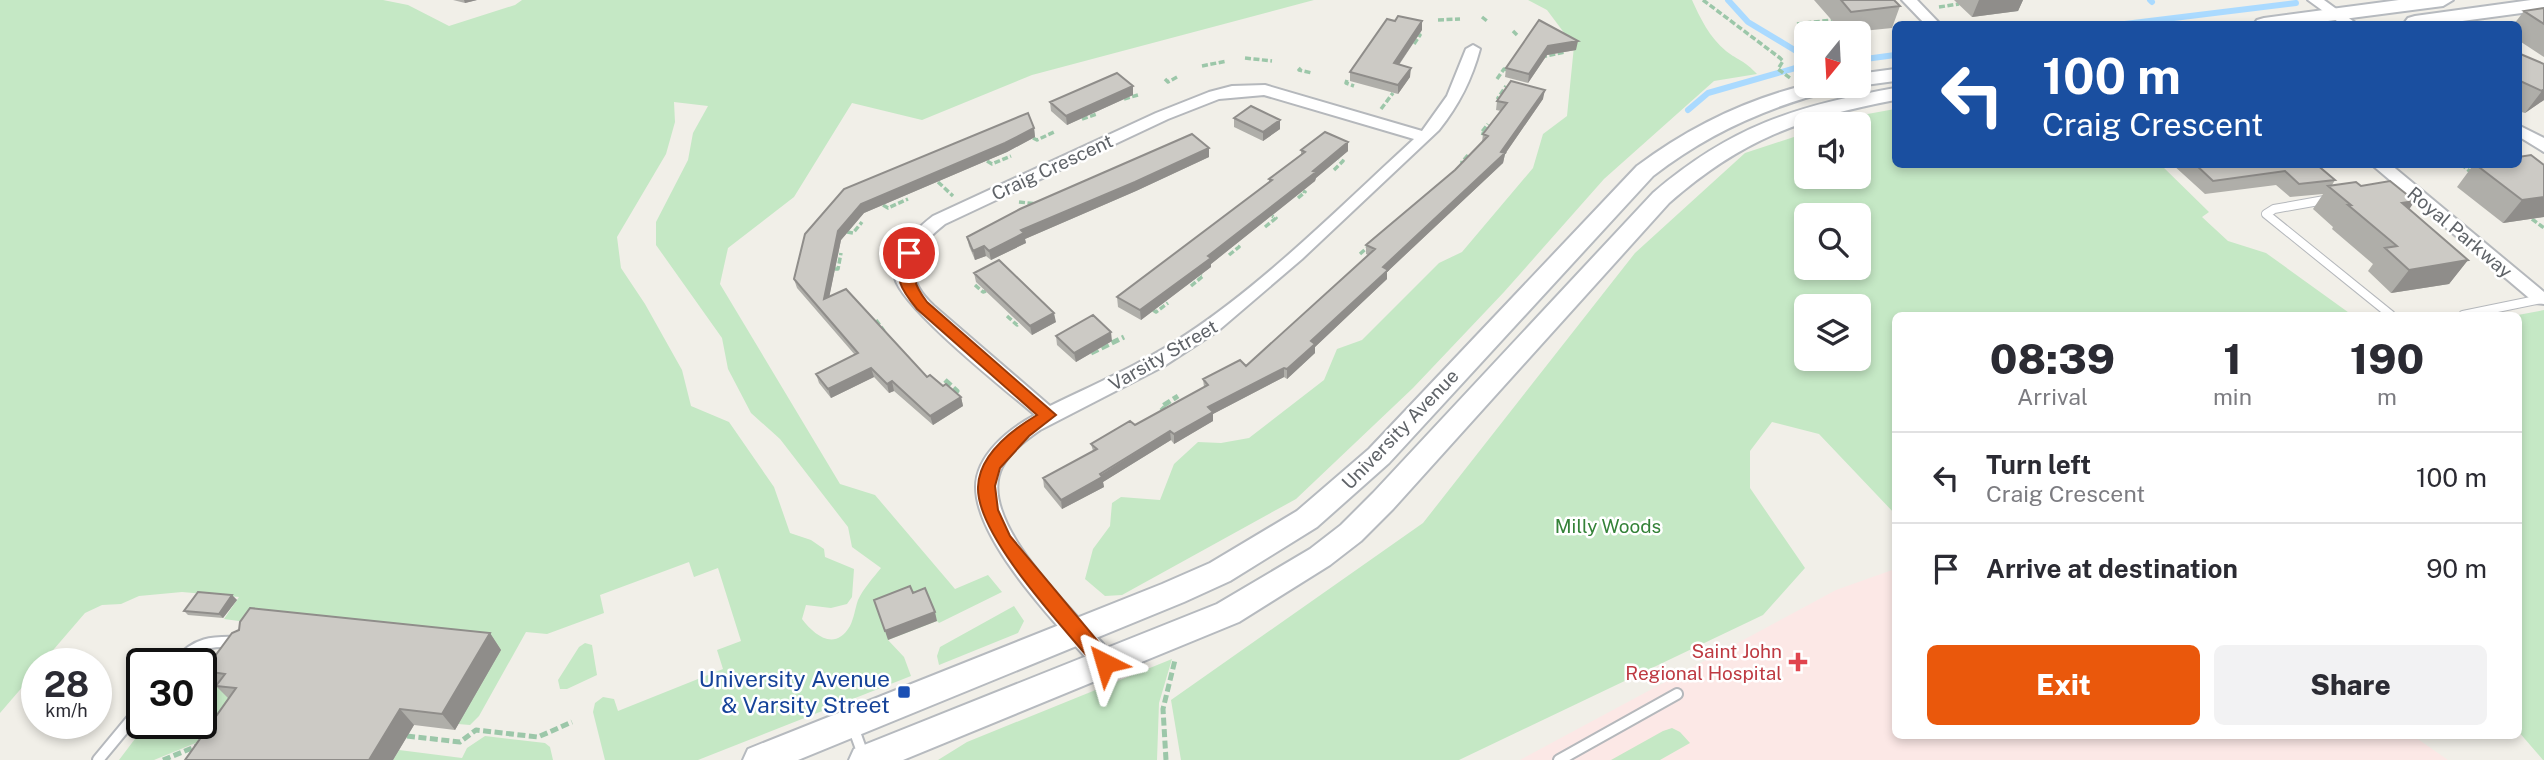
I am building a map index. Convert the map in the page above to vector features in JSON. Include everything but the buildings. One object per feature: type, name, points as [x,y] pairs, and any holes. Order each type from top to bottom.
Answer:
[{"type":"main road","points":[[2311,21],[2343,19],[2443,0]]},
{"type":"main road","points":[[2418,21],[2544,4]]},
{"type":"main road","points":[[1871,78],[1892,75]]},
{"type":"main road","name":"University Avenue","points":[[760,760],[1220,572],[1307,519],[1379,456],[1645,171],[1691,136],[1720,121],[1794,94]]},
{"type":"main road","name":"University Avenue","points":[[866,760],[1228,613],[1320,557],[1351,533],[1420,463],[1661,198],[1702,162],[1743,137],[1791,117],[1892,95]]},
{"type":"street","points":[[1909,0],[1930,21]]},
{"type":"street","points":[[2315,0],[2343,19]]},
{"type":"street","name":"Varsity Street","points":[[1105,663],[1003,540],[989,510],[986,486],[992,467],[1023,431],[1048,415],[1117,382],[1205,333],[1238,307],[1425,137],[1443,116],[1464,82],[1473,49]]},
{"type":"street","name":"Craig Crescent","points":[[1048,415],[922,305],[907,287],[907,256],[914,242],[939,220],[1162,116],[1214,95],[1232,91],[1250,89],[1272,92],[1425,137]]},
{"type":"street","points":[[2522,132],[2536,139],[2541,155]]},
{"type":"street","name":"Royal Parkway","points":[[2382,168],[2400,188],[2541,299]]},
{"type":"lane","points":[[2340,198],[2274,209],[2266,214],[2387,312]]},
{"type":"lane","points":[[2478,312],[2541,299]]},
{"type":"lane","points":[[192,648],[200,643],[248,642]]},
{"type":"lane","points":[[1559,760],[1677,694]]},
{"type":"lane","points":[[852,723],[866,760]]},
{"type":"lane","points":[[98,760],[126,726]]},
{"type":"path","points":[[1703,0],[1780,58]]},
{"type":"path","points":[[1482,17],[1487,20]]},
{"type":"path","points":[[1438,19],[1439,22],[1460,19]]},
{"type":"path","points":[[1823,21],[1832,20]]},
{"type":"path","points":[[1513,31],[1517,35]]},
{"type":"path","points":[[1414,44],[1420,35],[1416,35]]},
{"type":"path","points":[[1534,52],[1538,58],[1565,52]]},
{"type":"path","points":[[1245,58],[1272,61]]},
{"type":"path","points":[[1202,66],[1227,61]]},
{"type":"path","points":[[1301,68],[1300,70],[1312,73]]},
{"type":"path","points":[[1497,79],[1504,69],[1510,70]]},
{"type":"path","points":[[1164,79],[1168,82],[1179,76]]},
{"type":"path","points":[[1348,80],[1346,83],[1354,86]]},
{"type":"path","points":[[1503,100],[1498,98],[1506,86]]},
{"type":"path","points":[[1124,99],[1139,95]]},
{"type":"path","points":[[1082,118],[1084,120],[1097,114]]},
{"type":"path","points":[[1488,124],[1481,133],[1488,135]]},
{"type":"path","points":[[1033,138],[1037,140],[1054,132]]},
{"type":"path","points":[[1468,165],[1462,162],[1469,154]]},
{"type":"path","points":[[987,160],[992,164],[1011,156]]},
{"type":"path","points":[[1334,170],[1343,161],[1339,159]]},
{"type":"path","points":[[2466,168],[2477,177]]},
{"type":"path","points":[[1298,198],[1306,192],[1303,191]]},
{"type":"path","points":[[883,205],[888,208],[908,199]]},
{"type":"path","points":[[1013,202],[1040,204],[1044,208]]},
{"type":"path","points":[[1265,227],[1276,218],[1272,216]]},
{"type":"path","points":[[2532,219],[2544,228]]},
{"type":"path","points":[[848,232],[853,233],[862,222]]},
{"type":"path","points":[[1229,255],[1239,247],[1236,245]]},
{"type":"path","points":[[1360,254],[1370,245],[1374,247]]},
{"type":"path","points":[[835,269],[838,269],[841,253]]},
{"type":"path","points":[[1191,286],[1203,276],[1201,275]]},
{"type":"path","points":[[975,285],[983,292],[986,291]]},
{"type":"path","points":[[1153,310],[1156,312],[1168,303]]},
{"type":"path","points":[[1007,316],[1017,325],[1020,324]]},
{"type":"path","points":[[876,320],[884,331],[881,334]]},
{"type":"path","points":[[1091,354],[1124,337]]},
{"type":"path","points":[[945,380],[957,391],[953,396]]},
{"type":"path","points":[[1170,416],[1161,407],[1178,396]]},
{"type":"path","points":[[1166,760],[1161,736],[1161,709],[1167,681],[1186,630]]},
{"type":"path","points":[[407,736],[460,742],[476,730],[538,737],[572,722]]},
{"type":"path","points":[[163,760],[200,744]]},
{"type":"shaded area","name":"Saint John Regional Hospital","points":[[1892,570],[1892,739],[2418,739],[2448,760],[1520,760],[1836,590]]},
{"type":"green space","points":[[0,0],[383,0],[408,5],[449,26],[515,5],[522,0],[1314,0],[1032,75],[922,120],[852,103],[794,197],[728,248],[720,284],[840,484],[875,495],[955,589],[988,575],[1002,592],[939,623],[937,621],[888,640],[904,657],[911,676],[698,760],[605,760],[593,712],[595,703],[603,697],[614,699],[618,711],[723,669],[717,650],[741,641],[718,568],[694,577],[689,562],[600,595],[604,613],[547,634],[526,632],[479,716],[470,725],[458,724],[286,627],[224,619],[239,597],[182,592],[139,596],[121,604],[102,605],[85,613],[55,648],[21,648],[21,689],[0,713]],"holes":[[[674,102],[708,106],[693,133],[688,160],[656,222],[656,245],[722,338],[728,369],[751,413],[780,439],[848,527],[852,547],[881,568],[860,596],[850,626],[838,638],[819,635],[802,619],[806,605],[831,608],[847,604],[852,597],[854,569],[825,557],[824,549],[811,540],[790,533],[774,487],[729,422],[691,406],[682,370],[645,304],[621,268],[617,237],[666,154],[675,122]]]},
{"type":"green space","points":[[1528,0],[1692,0],[1715,40],[1757,74],[1714,81],[1604,179],[1504,292],[1413,388],[1296,499],[1122,595],[1105,596],[1085,579],[1093,549],[1110,526],[1112,503],[1121,497],[1160,500],[1174,464],[1198,442],[1221,443],[1249,438],[1324,380],[1337,349],[1362,340],[1439,263],[1462,252],[1533,168],[1543,134],[1567,116],[1574,46],[1547,10]]},
{"type":"green space","name":"Milly Woods","points":[[1892,110],[1892,168],[2164,168],[2209,212],[2202,217],[2228,241],[2266,253],[2348,312],[1892,312],[1892,511],[1819,434],[1772,422],[1750,451],[1750,488],[1805,568],[1763,615],[1459,760],[1181,760],[1171,700],[1423,523],[1635,253],[1745,153],[1794,137],[1794,189],[1871,189],[1871,113]]},
{"type":"green space","points":[[2544,310],[2544,760],[2522,736],[2522,314]]},
{"type":"green space","points":[[1014,606],[1024,621],[1018,633],[939,665],[937,656],[940,647]]},
{"type":"green space","points":[[585,643],[592,645],[597,675],[567,689],[560,689],[558,680],[579,647]]},
{"type":"green space","points":[[1172,659],[1159,703],[1157,760],[938,760],[967,742]]},
{"type":"green space","points":[[217,671],[231,672],[236,689],[217,716]]},
{"type":"green space","points":[[1672,728],[1690,743],[1660,760],[1611,760],[1663,731]]},
{"type":"green space","points":[[485,736],[545,743],[550,747],[553,760],[393,760],[399,750],[462,758],[467,748]]},
{"type":"green space","points":[[135,739],[200,739],[154,760],[119,760]]},
{"type":"waterway","points":[[1728,0],[1748,22],[1794,50]]},
{"type":"waterway","points":[[2149,21],[2296,3]]},
{"type":"waterway","points":[[1871,58],[1892,55]]},
{"type":"waterway","points":[[1688,110],[1708,93],[1794,68]]},
{"type":"place","name":"Saint John Regional Hospital","points":[[1798,662]]},
{"type":"place","name":"University Avenue & Varsity Street","points":[[904,692]]},
{"type":"route","points":[[909,253],[905,271],[907,287],[922,305],[1048,415],[1023,431],[992,467],[986,486],[989,510],[1003,540],[1105,663]]}]
